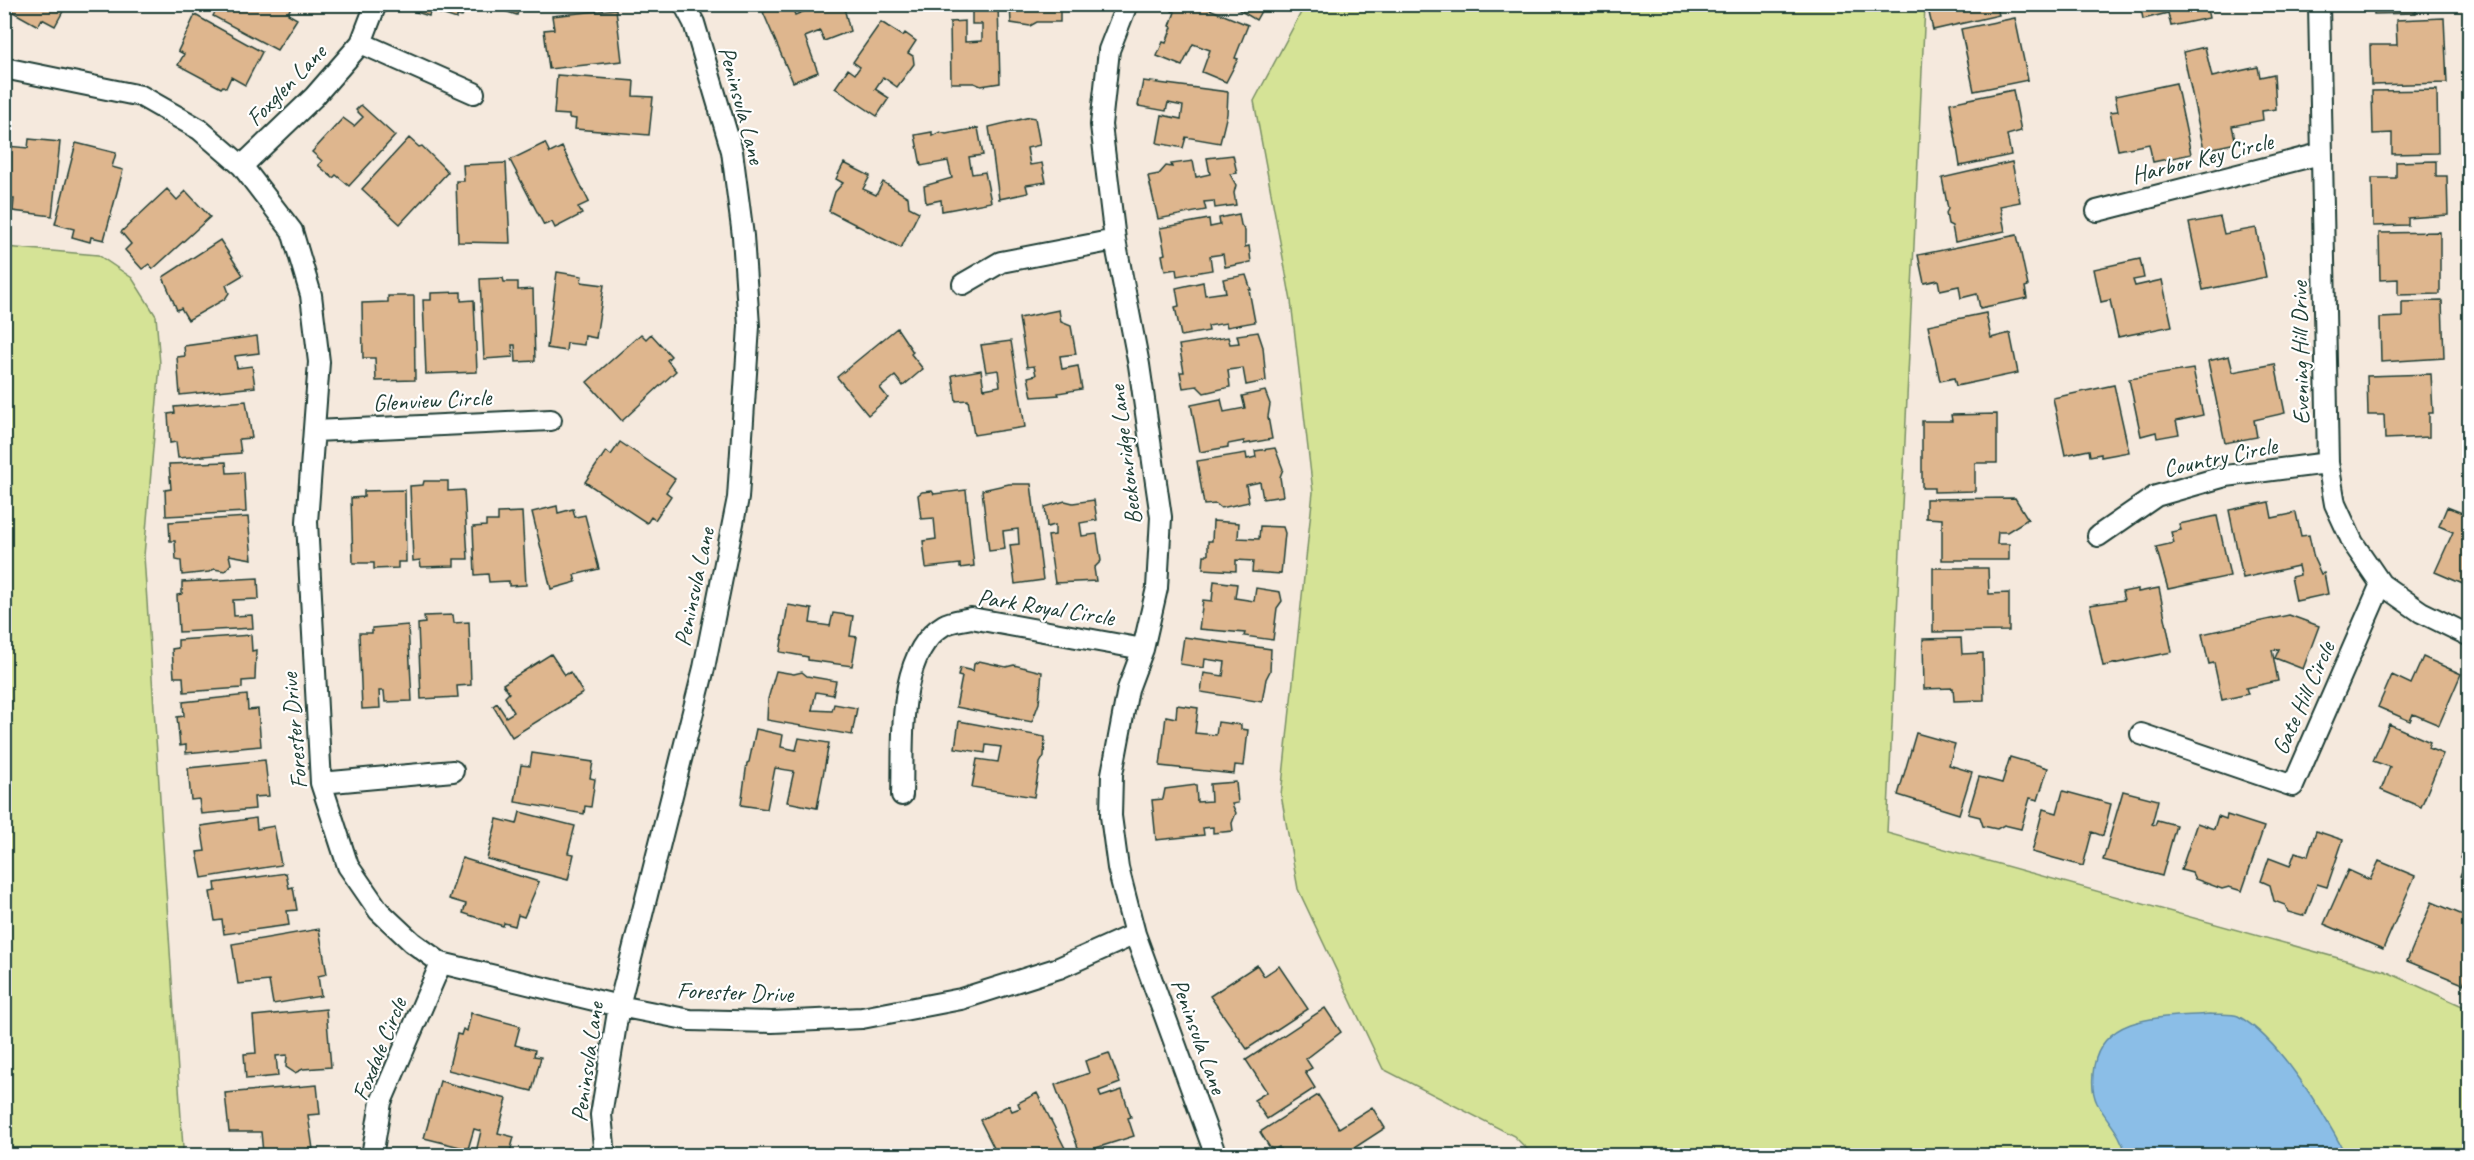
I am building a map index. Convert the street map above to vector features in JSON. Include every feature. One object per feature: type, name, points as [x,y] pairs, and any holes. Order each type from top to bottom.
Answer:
[{"type":"street","name":"Foxglen Lane","points":[[242,166],[314,98],[361,43],[376,4]]},
{"type":"street","name":"Peninsula Lane","points":[[605,1155],[601,1115],[619,1006],[704,668],[738,498],[749,326],[743,236],[732,151],[693,14],[684,4]]},
{"type":"street","name":"Beckonridge Lane","points":[[1127,4],[1109,50],[1101,125],[1115,240],[1139,365],[1161,517],[1157,588],[1143,649],[1128,689],[1112,774],[1111,816],[1118,868],[1135,934]]},
{"type":"street","name":"Evening Hill Drive","points":[[2319,4],[2320,154],[2328,463],[2335,504],[2353,543],[2381,584],[2421,612],[2469,636]]},
{"type":"street","points":[[361,43],[474,93]]},
{"type":"street","name":"Forester Drive","points":[[4,68],[141,96],[199,129],[242,166],[292,231],[311,295],[319,362],[307,522],[321,783],[348,866],[378,911],[412,942],[441,963],[619,1006],[690,1020],[772,1022],[862,1018],[961,999],[1059,968],[1135,934]]},
{"type":"street","name":"Harbor Key Circle","points":[[2097,211],[2320,154]]},
{"type":"street","points":[[963,284],[1001,261],[1115,240]]},
{"type":"street","name":"Glenview Circle","points":[[315,431],[551,420]]},
{"type":"street","name":"Country Circle","points":[[2098,536],[2156,496],[2226,476],[2328,463]]},
{"type":"street","name":"Gate Hill Circle","points":[[2141,735],[2293,786],[2381,584]]},
{"type":"street","name":"Park Royal Circle","points":[[902,795],[907,693],[913,667],[924,642],[945,624],[971,618],[1143,649]]},
{"type":"street","points":[[321,783],[453,771]]},
{"type":"street","name":"Peninsula Lane","points":[[1135,934],[1216,1155]]},
{"type":"street","name":"Foxdale Circle","points":[[372,1155],[381,1102],[441,963]]},
{"type":"green space","points":[[1305,5],[1925,5],[1887,833],[2385,971],[2469,1009],[2469,1155],[1533,1155],[1514,1136],[1383,1069],[1298,889],[1281,795],[1313,492],[1291,301],[1254,101]]},
{"type":"green space","points":[[5,247],[98,255],[132,278],[156,316],[160,364],[144,556],[183,1148],[181,1155],[5,1155]]},
{"type":"water","points":[[2210,1014],[2238,1016],[2270,1042],[2300,1079],[2346,1155],[2126,1155],[2121,1141],[2097,1103],[2094,1094],[2093,1071],[2100,1048],[2110,1036],[2140,1021]]},
{"type":"building","points":[[6,4],[67,4],[55,26],[42,19],[38,26],[4,7]]},
{"type":"building","points":[[211,4],[292,4],[288,14],[297,19],[277,50],[213,16],[217,9]]},
{"type":"building","points":[[412,4],[432,4],[429,16],[410,10]]},
{"type":"building","points":[[436,4],[466,4],[462,17],[457,16],[457,19],[438,13],[434,9]]},
{"type":"building","points":[[482,4],[520,4],[517,15]]},
{"type":"building","points":[[783,4],[791,4],[795,15],[810,9],[808,4],[843,4],[850,31],[824,41],[820,31],[805,37],[818,72],[793,82],[763,12]]},
{"type":"building","points":[[972,4],[998,4],[1000,83],[981,86],[974,83],[951,83],[950,22],[965,21],[965,42],[982,41],[982,24],[972,24]]},
{"type":"building","points":[[1010,4],[1060,4],[1060,22],[1037,22],[1030,26],[1011,23]]},
{"type":"building","points":[[1175,4],[1197,4],[1248,25],[1235,58],[1238,59],[1226,82],[1202,72],[1210,50],[1193,44],[1182,66],[1157,56],[1163,42],[1166,43],[1172,27],[1170,26]]},
{"type":"building","points":[[1229,4],[1265,4],[1256,20]]},
{"type":"building","points":[[1927,4],[1996,4],[1999,15],[1933,30]]},
{"type":"building","points":[[2140,4],[2206,4],[2209,18],[2171,26],[2168,13],[2143,19]]},
{"type":"building","points":[[2373,4],[2416,4],[2416,13],[2374,14]]},
{"type":"building","points":[[616,9],[622,61],[549,69],[544,30],[554,29],[552,16]]},
{"type":"building","points":[[195,15],[262,52],[245,85],[231,77],[226,88],[223,86],[221,88],[178,65],[184,54],[178,51]]},
{"type":"building","points":[[2015,18],[2028,80],[1974,91],[1961,29]]},
{"type":"building","points":[[2444,18],[2447,83],[2371,85],[2370,45],[2397,45],[2396,20]]},
{"type":"building","points":[[881,22],[903,36],[905,33],[916,41],[908,53],[913,56],[914,64],[897,87],[883,77],[875,89],[889,98],[877,116],[835,88],[848,69],[855,74],[860,67],[853,62]]},
{"type":"building","points":[[2205,47],[2212,77],[2258,67],[2260,77],[2274,74],[2276,109],[2262,111],[2263,120],[2232,126],[2236,143],[2204,150],[2183,52]]},
{"type":"building","points":[[557,75],[634,81],[633,96],[653,97],[649,135],[575,129],[576,119],[569,118],[569,115],[554,114]]},
{"type":"building","points":[[1143,81],[1228,92],[1227,114],[1220,143],[1186,137],[1183,148],[1157,143],[1162,115],[1181,119],[1183,106],[1168,103],[1166,111],[1138,106]]},
{"type":"building","points":[[2176,83],[2191,154],[2153,162],[2149,144],[2118,150],[2110,112],[2118,111],[2115,96]]},
{"type":"building","points":[[2013,90],[2021,131],[2007,135],[2011,155],[1960,166],[1950,103]]},
{"type":"building","points":[[2437,90],[2438,153],[2392,154],[2392,133],[2373,134],[2372,91]]},
{"type":"building","points":[[361,105],[395,136],[349,186],[336,175],[333,178],[318,165],[322,161],[312,152],[343,118],[354,126],[363,117],[356,110]]},
{"type":"building","points":[[1030,117],[1035,118],[1040,145],[1027,148],[1030,165],[1042,163],[1046,182],[1026,185],[1028,193],[999,199],[989,127]]},
{"type":"building","points":[[978,128],[983,155],[969,157],[972,174],[985,172],[991,202],[942,211],[941,200],[926,203],[924,186],[952,178],[948,161],[921,166],[915,135],[932,132],[932,136],[940,132],[946,134]]},
{"type":"building","points":[[409,138],[419,147],[422,146],[448,172],[400,224],[362,189]]},
{"type":"building","points":[[29,139],[60,142],[52,216],[13,211],[14,199],[4,198],[7,146],[28,148]]},
{"type":"building","points":[[76,143],[116,153],[112,167],[123,170],[104,240],[91,237],[90,242],[72,237],[74,229],[55,224]]},
{"type":"building","points":[[545,143],[550,153],[562,147],[589,202],[578,207],[582,214],[555,228],[552,222],[544,225],[510,160]]},
{"type":"building","points":[[1233,155],[1237,173],[1230,174],[1236,185],[1234,193],[1236,205],[1215,208],[1214,201],[1204,202],[1206,210],[1158,219],[1148,176],[1159,174],[1166,166],[1172,167],[1171,164],[1193,161],[1196,177],[1210,174],[1207,158]]},
{"type":"building","points":[[2436,161],[2436,176],[2447,176],[2448,215],[2408,218],[2408,225],[2373,226],[2372,178],[2396,178],[2396,162]]},
{"type":"building","points":[[2012,162],[2020,202],[2000,206],[2005,231],[1955,242],[1952,226],[1948,224],[1946,213],[1948,209],[1942,178]]},
{"type":"building","points":[[506,163],[510,243],[458,242],[456,181],[464,181],[463,165]]},
{"type":"building","points":[[844,163],[870,176],[863,189],[876,195],[883,182],[908,197],[909,207],[919,212],[901,248],[829,211],[835,192],[843,183],[836,179]]},
{"type":"building","points":[[167,189],[177,200],[186,191],[210,217],[153,269],[149,264],[142,269],[125,250],[131,244],[121,232]]},
{"type":"building","points":[[1239,214],[1245,231],[1245,247],[1249,246],[1251,262],[1225,267],[1223,254],[1210,256],[1212,270],[1177,276],[1176,269],[1165,271],[1162,255],[1165,254],[1160,228],[1209,219],[1210,227],[1220,225],[1219,218]]},
{"type":"building","points":[[2220,217],[2224,234],[2256,228],[2266,277],[2203,290],[2189,223]]},
{"type":"building","points":[[2440,232],[2440,294],[2398,295],[2398,279],[2380,280],[2379,233]]},
{"type":"building","points":[[2017,235],[2028,286],[2025,287],[2027,298],[1980,308],[1977,294],[1961,298],[1959,286],[1940,290],[1938,280],[1924,283],[1918,255]]},
{"type":"building","points":[[220,240],[243,275],[226,285],[229,293],[225,299],[188,320],[181,308],[177,310],[163,277]]},
{"type":"building","points":[[2140,259],[2144,278],[2133,280],[2135,286],[2162,280],[2172,326],[2118,337],[2110,300],[2101,302],[2094,269]]},
{"type":"building","points":[[557,272],[582,276],[581,282],[604,285],[596,338],[585,336],[584,345],[567,343],[566,351],[547,348]]},
{"type":"building","points":[[1246,275],[1251,290],[1249,290],[1255,322],[1227,327],[1226,323],[1208,326],[1209,331],[1181,336],[1175,307],[1179,306],[1176,288],[1203,282],[1205,295],[1226,292],[1223,279]]},
{"type":"building","points":[[503,278],[504,282],[518,282],[518,290],[533,289],[535,361],[516,362],[515,345],[512,345],[513,357],[484,359],[480,279]]},
{"type":"building","points":[[461,292],[461,301],[474,300],[477,372],[426,374],[423,300],[431,300],[431,293]]},
{"type":"building","points":[[388,296],[414,296],[415,380],[376,381],[375,358],[363,358],[362,303],[388,302]]},
{"type":"building","points":[[2442,301],[2444,358],[2381,362],[2380,318],[2402,317],[2402,302]]},
{"type":"building","points":[[1059,310],[1061,322],[1071,326],[1076,354],[1060,356],[1062,369],[1078,366],[1082,389],[1058,393],[1059,395],[1032,397],[1028,377],[1036,375],[1034,366],[1027,367],[1019,318]]},
{"type":"building","points":[[1986,313],[1991,338],[2010,333],[2018,373],[1956,386],[1954,378],[1940,381],[1928,325]]},
{"type":"building","points":[[897,328],[913,352],[911,354],[923,369],[903,386],[895,376],[880,388],[888,398],[868,415],[837,377]]},
{"type":"building","points":[[1258,332],[1263,347],[1266,381],[1246,385],[1243,368],[1228,370],[1230,387],[1204,393],[1197,386],[1183,388],[1180,372],[1184,372],[1179,345],[1228,337],[1230,344],[1239,343],[1237,335]]},
{"type":"building","points":[[641,334],[646,339],[651,334],[671,356],[667,360],[676,371],[622,421],[587,382]]},
{"type":"building","points":[[257,336],[259,353],[235,356],[237,368],[252,366],[255,387],[180,395],[177,357],[185,356],[184,346]]},
{"type":"building","points":[[1011,341],[1025,427],[974,435],[968,400],[956,401],[952,375],[981,370],[984,389],[1000,386],[998,370],[986,372],[981,345]]},
{"type":"building","points":[[2229,356],[2233,372],[2275,364],[2285,413],[2254,420],[2257,437],[2225,443],[2208,361]]},
{"type":"building","points":[[2193,369],[2203,415],[2176,421],[2179,434],[2157,438],[2156,432],[2141,436],[2129,379]]},
{"type":"building","points":[[2431,374],[2433,413],[2429,413],[2429,437],[2385,439],[2384,415],[2368,415],[2367,376]]},
{"type":"building","points":[[2114,385],[2129,452],[2101,457],[2101,454],[2090,456],[2089,450],[2065,455],[2053,398]]},
{"type":"building","points":[[1265,391],[1270,404],[1268,417],[1272,439],[1244,444],[1244,441],[1228,444],[1228,447],[1200,452],[1191,405],[1221,399],[1224,412],[1245,408],[1242,396]]},
{"type":"building","points":[[246,401],[252,438],[239,439],[241,453],[178,458],[176,442],[170,443],[168,414],[175,413],[174,407]]},
{"type":"building","points":[[1997,414],[1997,463],[1975,463],[1975,491],[1934,492],[1934,488],[1922,488],[1922,421],[1952,421],[1951,415]]},
{"type":"building","points":[[620,442],[675,479],[666,492],[671,496],[655,520],[651,517],[647,523],[585,482],[606,451],[611,455]]},
{"type":"building","points":[[1275,448],[1283,469],[1280,477],[1283,496],[1263,499],[1260,482],[1246,485],[1249,502],[1221,508],[1216,504],[1204,505],[1197,461],[1246,453],[1247,459],[1256,457],[1255,451]]},
{"type":"building","points":[[226,462],[227,473],[244,472],[246,512],[166,516],[165,490],[171,489],[169,464]]},
{"type":"building","points":[[424,481],[448,481],[448,491],[464,490],[468,559],[454,559],[454,566],[421,567],[420,560],[413,561],[410,486],[423,485]]},
{"type":"building","points":[[1009,484],[1031,484],[1043,580],[1015,584],[1010,545],[1019,544],[1018,529],[1003,531],[1005,549],[989,551],[982,490]]},
{"type":"building","points":[[405,490],[406,562],[398,562],[398,568],[374,569],[374,563],[353,563],[351,498],[364,497],[364,491]]},
{"type":"building","points":[[966,490],[974,566],[960,568],[960,564],[926,568],[923,541],[936,539],[934,518],[921,519],[918,495],[922,492],[932,491],[934,494]]},
{"type":"building","points":[[2015,498],[2028,519],[2007,532],[1998,532],[1997,544],[2009,544],[2009,560],[1942,560],[1942,519],[1926,518],[1926,499]]},
{"type":"building","points":[[1094,500],[1097,520],[1080,523],[1082,536],[1097,534],[1101,561],[1094,568],[1096,581],[1055,583],[1048,536],[1055,535],[1055,525],[1047,527],[1045,507],[1065,501],[1073,503]]},
{"type":"building","points":[[2269,502],[2272,518],[2296,513],[2301,536],[2309,535],[2314,559],[2321,574],[2324,573],[2328,594],[2296,601],[2291,577],[2300,575],[2298,566],[2243,578],[2229,510]]},
{"type":"building","points":[[557,506],[558,513],[573,509],[575,517],[585,515],[599,569],[574,575],[576,582],[551,589],[532,512]]},
{"type":"building","points":[[2447,507],[2470,516],[2470,587],[2435,572],[2453,532],[2439,526]]},
{"type":"building","points":[[522,512],[526,585],[509,586],[509,581],[489,582],[488,574],[475,575],[473,527],[486,526],[486,521],[498,521],[498,513]]},
{"type":"building","points":[[2217,516],[2230,576],[2168,589],[2156,547],[2174,543],[2171,532],[2181,530],[2179,524]]},
{"type":"building","points":[[248,517],[252,559],[229,555],[231,564],[225,571],[214,569],[209,572],[182,575],[181,561],[176,560],[175,541],[170,541],[169,522]]},
{"type":"building","points":[[1213,521],[1239,523],[1238,538],[1259,539],[1260,526],[1283,527],[1285,533],[1281,574],[1252,572],[1253,561],[1236,560],[1236,571],[1203,569],[1204,555],[1208,555],[1208,541],[1212,541]]},
{"type":"building","points":[[1933,568],[1988,568],[1989,594],[2009,593],[2009,631],[1933,632]]},
{"type":"building","points":[[258,578],[259,599],[233,600],[234,616],[252,615],[253,628],[179,632],[177,595],[182,594],[182,582]]},
{"type":"building","points":[[1214,581],[1237,584],[1235,598],[1254,601],[1256,588],[1280,592],[1282,601],[1277,608],[1273,640],[1244,636],[1245,633],[1199,629],[1203,600],[1212,601]]},
{"type":"building","points":[[2159,588],[2172,652],[2103,666],[2090,605],[2124,600],[2122,592]]},
{"type":"building","points":[[788,605],[812,609],[810,623],[830,626],[833,613],[853,616],[850,636],[857,637],[852,666],[808,660],[808,657],[780,652]]},
{"type":"building","points":[[453,615],[454,623],[469,622],[471,685],[457,686],[458,697],[421,699],[418,624],[425,623],[424,616]]},
{"type":"building","points":[[2289,615],[2319,626],[2303,669],[2275,658],[2279,649],[2272,650],[2278,681],[2246,688],[2248,694],[2222,700],[2214,663],[2209,664],[2202,634]]},
{"type":"building","points":[[408,625],[412,701],[385,702],[384,691],[379,691],[380,708],[362,709],[359,633],[372,633],[372,628]]},
{"type":"building","points":[[251,635],[252,651],[256,650],[255,680],[242,681],[242,688],[184,692],[183,677],[174,677],[172,649],[178,648],[178,640]]},
{"type":"building","points":[[1184,637],[1271,649],[1270,671],[1266,679],[1262,702],[1201,692],[1204,673],[1223,676],[1225,662],[1205,659],[1204,668],[1180,664]]},
{"type":"building","points":[[1961,638],[1962,654],[1983,653],[1984,700],[1954,701],[1953,688],[1924,689],[1923,639]]},
{"type":"building","points":[[551,654],[565,675],[570,672],[583,693],[512,737],[493,706],[497,703],[506,717],[514,712],[505,697],[509,693],[503,684]]},
{"type":"building","points":[[2423,657],[2461,674],[2439,725],[2413,714],[2410,721],[2378,707],[2392,675],[2411,684]]},
{"type":"building","points":[[979,661],[1006,667],[1014,665],[1042,672],[1039,703],[1032,722],[956,707],[962,677],[958,676],[960,668],[973,671],[974,664]]},
{"type":"building","points":[[776,671],[794,674],[802,672],[807,676],[836,681],[833,695],[816,692],[812,710],[832,711],[834,704],[857,708],[852,735],[767,720],[768,699]]},
{"type":"building","points":[[247,695],[248,710],[258,709],[261,746],[186,753],[186,745],[180,746],[177,717],[184,716],[183,702]]},
{"type":"building","points":[[1177,705],[1198,708],[1195,733],[1216,735],[1218,722],[1241,725],[1241,729],[1248,730],[1244,766],[1235,765],[1234,774],[1160,766],[1166,716],[1176,718]]},
{"type":"building","points":[[959,721],[1045,737],[1044,756],[1040,763],[1034,797],[972,787],[977,759],[998,762],[1001,747],[986,745],[985,753],[955,748]]},
{"type":"building","points":[[2389,724],[2430,742],[2428,748],[2443,754],[2421,807],[2381,790],[2390,767],[2373,761]]},
{"type":"building","points":[[756,729],[783,735],[781,747],[796,750],[799,738],[829,743],[817,808],[787,802],[794,771],[775,768],[767,809],[741,805],[747,763]]},
{"type":"building","points":[[1916,733],[1955,744],[1949,765],[1972,772],[1959,814],[1898,795]]},
{"type":"building","points":[[532,753],[593,762],[590,778],[595,779],[591,807],[585,806],[584,814],[515,802],[521,765],[530,766]]},
{"type":"building","points":[[2010,757],[2048,768],[2038,800],[2030,798],[2021,829],[2004,825],[1997,829],[1983,826],[1980,817],[1968,814],[1979,777],[2002,783]]},
{"type":"building","points":[[265,760],[269,796],[254,797],[255,809],[201,814],[199,799],[191,800],[188,768]]},
{"type":"building","points":[[1236,782],[1238,803],[1232,804],[1236,813],[1232,823],[1233,831],[1213,833],[1213,827],[1203,828],[1204,835],[1156,840],[1152,800],[1163,799],[1165,789],[1196,785],[1197,802],[1211,801],[1210,784]]},
{"type":"building","points":[[2063,791],[2111,804],[2103,836],[2092,832],[2083,866],[2032,852],[2043,809],[2057,813]]},
{"type":"building","points":[[2123,791],[2158,800],[2152,824],[2155,825],[2157,820],[2176,825],[2162,876],[2103,860]]},
{"type":"building","points":[[520,812],[575,826],[568,853],[574,854],[568,880],[487,859],[497,819],[517,824]]},
{"type":"building","points":[[2227,815],[2264,827],[2242,891],[2229,887],[2222,889],[2195,879],[2192,873],[2181,870],[2197,823],[2214,829],[2218,816],[2226,819]]},
{"type":"building","points":[[256,818],[257,829],[274,826],[281,865],[202,878],[197,852],[205,851],[201,826]]},
{"type":"building","points":[[2316,831],[2343,840],[2327,887],[2317,884],[2306,914],[2302,916],[2288,912],[2285,905],[2274,901],[2270,885],[2261,881],[2269,858],[2290,866],[2295,852],[2308,856]]},
{"type":"building","points":[[2470,837],[2470,880],[2460,876],[2466,861],[2460,858]]},
{"type":"building","points":[[462,858],[539,882],[524,917],[518,915],[515,926],[504,923],[503,926],[463,913],[466,904],[449,899]]},
{"type":"building","points":[[2379,861],[2415,876],[2383,949],[2324,924],[2348,870],[2370,880]]},
{"type":"building","points":[[286,873],[289,888],[293,887],[297,910],[287,911],[289,925],[224,934],[222,920],[215,921],[210,892],[216,891],[215,883]]},
{"type":"building","points":[[2432,902],[2470,918],[2470,968],[2463,984],[2407,961]]},
{"type":"building","points":[[319,929],[327,974],[318,976],[321,996],[273,1004],[269,981],[238,984],[232,944]]},
{"type":"building","points":[[1257,965],[1264,976],[1279,966],[1308,1009],[1247,1049],[1210,996]]},
{"type":"building","points":[[1325,1008],[1341,1032],[1306,1059],[1312,1068],[1305,1072],[1315,1088],[1267,1119],[1254,1100],[1267,1092],[1246,1060]]},
{"type":"building","points":[[326,1009],[331,1067],[303,1069],[295,1073],[286,1067],[287,1055],[276,1056],[278,1076],[246,1079],[244,1054],[256,1053],[253,1016]]},
{"type":"building","points":[[471,1013],[520,1026],[515,1045],[535,1050],[534,1056],[541,1057],[532,1091],[448,1070],[457,1034],[461,1035],[463,1029],[467,1031]]},
{"type":"building","points":[[1109,1053],[1120,1083],[1099,1091],[1101,1097],[1122,1090],[1131,1117],[1128,1118],[1134,1136],[1080,1153],[1055,1085],[1089,1073],[1085,1061]]},
{"type":"building","points":[[440,1081],[507,1099],[498,1133],[514,1137],[509,1156],[476,1152],[481,1131],[474,1129],[468,1149],[424,1138]]},
{"type":"building","points":[[317,1085],[320,1114],[308,1115],[313,1149],[263,1153],[261,1132],[229,1132],[225,1093]]},
{"type":"building","points":[[1037,1093],[1069,1156],[1045,1156],[1041,1148],[1028,1156],[998,1156],[980,1120],[1009,1105],[1012,1111],[1020,1108],[1018,1103]]},
{"type":"building","points":[[1318,1095],[1339,1128],[1372,1107],[1385,1128],[1342,1156],[1284,1156],[1279,1147],[1272,1151],[1260,1132]]},
{"type":"building","points":[[1390,1151],[1427,1156],[1390,1156]]}]
